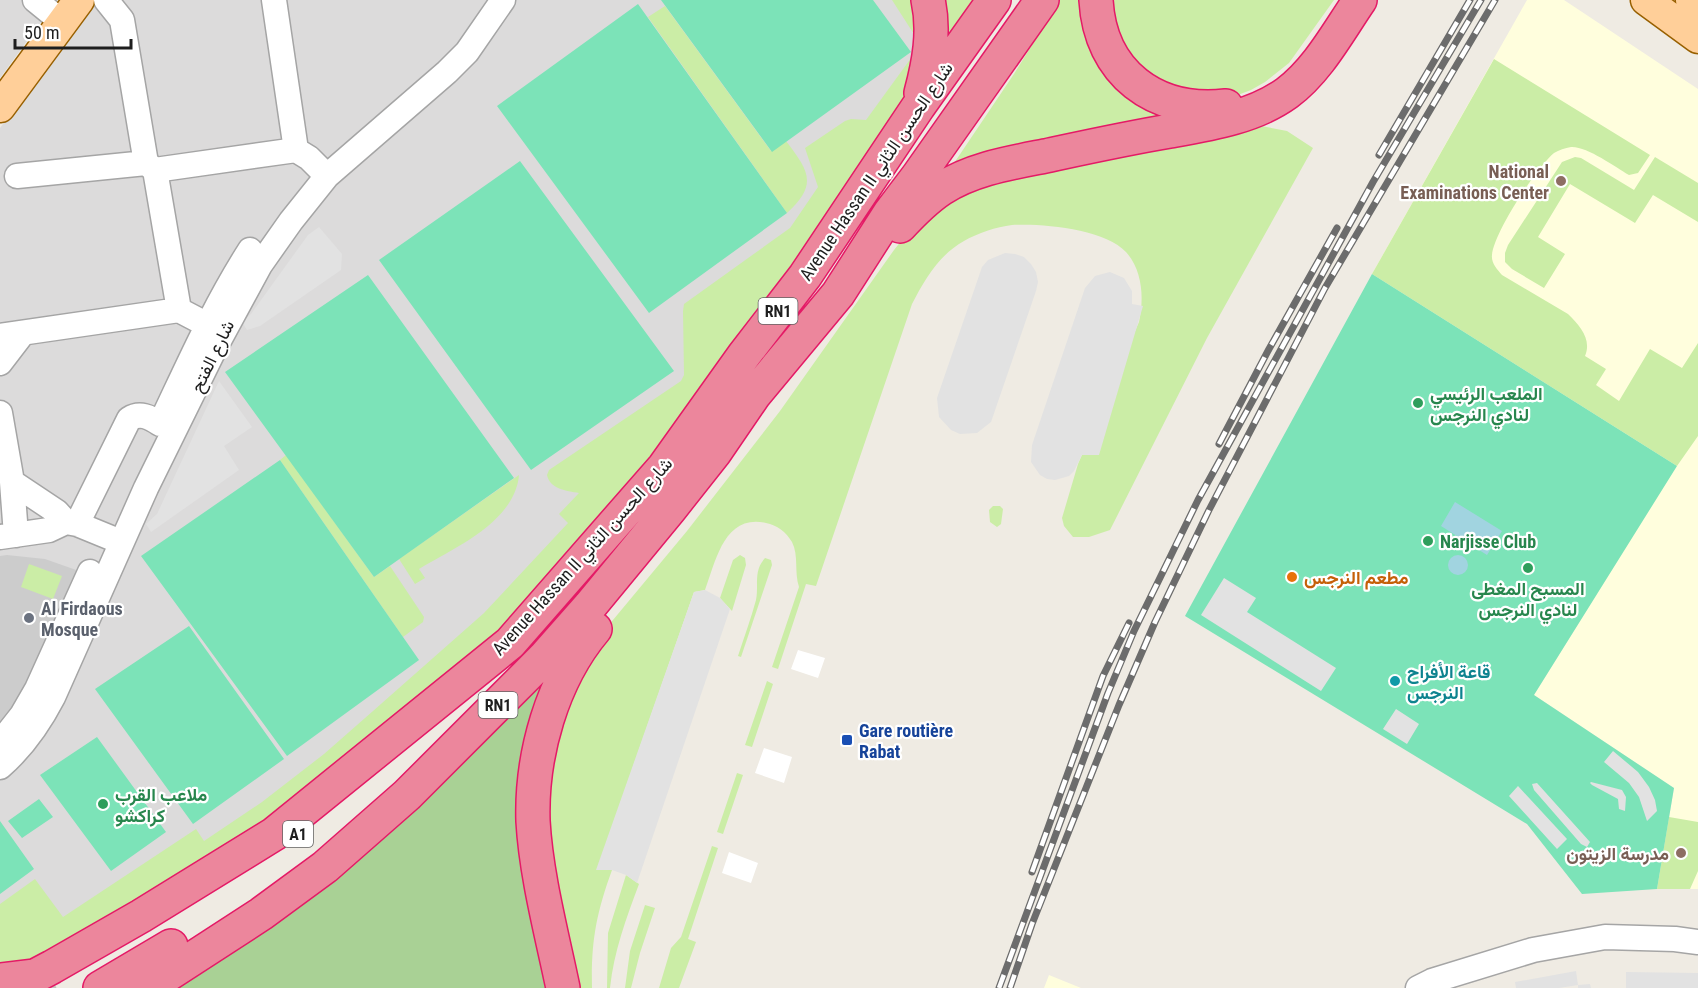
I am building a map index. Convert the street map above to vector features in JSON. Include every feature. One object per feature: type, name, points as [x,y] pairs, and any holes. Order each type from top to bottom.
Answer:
[{"type":"highway","points":[[918,107],[930,48],[931,22],[928,0]]},
{"type":"highway","name":"Avenue Hassan II شارع الحسن الثاني","points":[[0,980],[35,976],[52,967],[141,916],[274,834],[510,643],[664,467],[744,355],[805,276],[918,107],[994,0]]},
{"type":"highway","name":"Avenue Hassan II شارع الحسن الثاني","points":[[147,988],[261,914],[325,867],[407,795],[545,657],[670,509],[715,452],[754,395],[838,294],[890,213],[1042,0]]},
{"type":"highway","points":[[1096,0],[1101,35],[1122,70],[1142,88],[1164,100],[1202,109],[1226,107],[1243,102],[1263,94],[1282,80],[1315,41],[1344,0]]},
{"type":"highway","points":[[859,263],[892,235],[919,206],[961,178],[995,166],[1209,124],[1262,108],[1299,84],[1360,0]]},
{"type":"highway","name":"RN1","points":[[563,988],[537,855],[533,821],[534,788],[553,698],[580,646],[674,535],[765,398],[787,356]]},
{"type":"highway","name":"A1","points":[[55,985],[240,876],[322,817],[465,694],[510,643]]},
{"type":"highway","name":"A1","points":[[100,988],[216,918],[286,869],[394,785],[545,657]]},
{"type":"highway","points":[[0,980],[13,988]]},
{"type":"main road","points":[[1646,0],[1698,38]]},
{"type":"main road","points":[[1690,0],[1698,5]]},
{"type":"main road","points":[[0,79],[56,7]]},
{"type":"main road","points":[[0,107],[56,7]]},
{"type":"street","points":[[106,0],[122,20],[138,124],[150,166],[179,310]]},
{"type":"street","points":[[274,0],[296,150]]},
{"type":"street","name":"شارع الفتح","points":[[409,94],[448,49],[484,0]]},
{"type":"street","name":"شارع الفتح","points":[[1,758],[25,743],[37,727],[53,697],[160,424],[215,328],[291,221],[322,171],[357,128],[458,62],[503,0]]},
{"type":"street","points":[[115,166],[138,124]]},
{"type":"street","points":[[18,176],[115,166],[150,166],[296,150],[309,158],[322,171]]},
{"type":"street","points":[[0,363],[11,335],[179,310],[215,328]]},
{"type":"street","name":"شارع الفتح","points":[[114,539],[215,328]]},
{"type":"street","points":[[1,425],[12,482],[8,536],[49,530],[72,523],[129,419],[141,415],[160,424]]},
{"type":"street","points":[[12,482],[72,523],[114,539]]},
{"type":"street","points":[[1418,988],[1432,981],[1533,950],[1605,937],[1698,942]]},
{"type":"shaded area","points":[[0,0],[57,0],[0,78]]},
{"type":"shaded area","points":[[95,0],[917,0],[921,9],[910,89],[708,387],[337,769],[0,962],[0,128]]},
{"type":"shaded area","name":"National Examinations Center","points":[[1527,0],[1564,0],[1698,89],[1698,889],[1657,889],[1674,788],[1534,695],[1676,466],[1372,274]]},
{"type":"shaded area","points":[[319,227],[342,254],[341,270],[260,326],[247,330],[242,322],[251,314],[308,235]]},
{"type":"shaded area","points":[[1005,253],[1024,257],[1031,264],[1038,282],[1036,291],[991,422],[977,433],[960,434],[951,430],[939,417],[937,398],[982,267],[988,260]]},
{"type":"shaded area","points":[[1110,272],[1124,278],[1132,291],[1132,304],[1143,306],[1099,455],[1082,455],[1069,476],[1055,480],[1047,479],[1040,475],[1031,462],[1032,445],[1085,288],[1095,276]]},
{"type":"shaded area","points":[[219,381],[252,427],[224,446],[239,470],[151,532],[146,524],[157,514]]},
{"type":"shaded area","name":"Al Firdaous Mosque","points":[[0,556],[45,559],[79,571],[19,703],[0,722]]},
{"type":"shaded area","points":[[1224,578],[1256,598],[1247,612],[1336,668],[1321,691],[1201,615]]},
{"type":"shaded area","points":[[705,590],[720,598],[730,609],[637,883],[626,875],[612,870],[596,870],[694,592]]},
{"type":"shaded area","points":[[1396,709],[1419,724],[1407,744],[1383,729]]},
{"type":"shaded area","points":[[1613,751],[1638,772],[1649,787],[1657,811],[1647,821],[1639,797],[1629,783],[1604,762]]},
{"type":"shaded area","points":[[1591,782],[1622,790],[1626,797],[1625,811],[1619,809],[1618,799],[1592,785]]},
{"type":"shaded area","points":[[1537,783],[1590,842],[1587,847],[1581,844],[1534,790],[1532,784]]},
{"type":"shaded area","points":[[1518,786],[1567,839],[1557,849],[1509,796]]},
{"type":"shaded area","points":[[1576,971],[1578,985],[1559,988],[1516,988],[1515,982]]},
{"type":"shaded area","points":[[1626,972],[1698,973],[1698,988],[1626,988]]},
{"type":"shaded area","points":[[1049,975],[1081,988],[1044,988]]},
{"type":"shaded area","points":[[1590,984],[1591,988],[1578,988],[1578,985]]},
{"type":"green space","points":[[661,0],[873,0],[911,52],[772,152]]},
{"type":"green space","points":[[892,0],[917,0],[919,42]]},
{"type":"green space","points":[[938,0],[982,0],[940,61]]},
{"type":"green space","points":[[1060,0],[1090,0],[1175,115],[942,181],[1014,74]]},
{"type":"green space","points":[[1103,0],[1334,0],[1289,63],[1265,82],[1235,96],[1197,99],[1132,67]]},
{"type":"green space","points":[[638,4],[787,213],[649,313],[497,106]]},
{"type":"green space","points":[[665,6],[771,151],[786,141],[800,160],[807,177],[807,185],[797,203],[787,213],[648,17]]},
{"type":"green space","points":[[914,54],[910,89],[708,387],[612,511],[472,660],[214,857],[34,964],[9,965],[0,962],[0,904],[35,879],[63,917],[196,829],[204,841],[262,802],[324,754],[484,613],[568,523],[559,514],[579,493],[564,490],[551,483],[547,475],[549,470],[681,381],[684,375],[684,304],[790,228],[818,187],[805,148],[845,121],[866,120]]},
{"type":"green space","points":[[1494,59],[1650,155],[1638,173],[1629,175],[1585,150],[1569,147],[1554,153],[1537,172],[1508,216],[1495,245],[1492,261],[1502,275],[1568,314],[1577,323],[1586,338],[1585,356],[1606,369],[1596,385],[1619,401],[1650,349],[1682,368],[1698,343],[1698,436],[1677,466],[1372,274]]},
{"type":"green space","points":[[1261,126],[1287,131],[1313,148],[1207,338],[1110,530],[1089,537],[1073,537],[1064,526],[1062,518],[1078,464],[1139,322],[1141,286],[1132,260],[1116,244],[1089,233],[1040,225],[1012,225],[975,235],[947,253],[933,268],[912,304],[816,586],[806,584],[778,669],[772,667],[799,587],[794,547],[784,532],[766,523],[752,522],[740,526],[724,542],[705,590],[694,592],[597,870],[612,870],[596,928],[592,956],[592,988],[572,988],[545,839],[555,725],[603,632],[687,531],[780,411],[894,250],[925,211],[956,191],[1214,133]]},
{"type":"green space","points":[[1575,157],[1581,158],[1634,190],[1655,157],[1698,183],[1698,222],[1653,195],[1635,223],[1570,184],[1538,237],[1565,254],[1544,288],[1512,269],[1505,262],[1505,253],[1562,162]]},
{"type":"green space","points":[[520,161],[674,371],[531,470],[379,260]]},
{"type":"green space","name":"Narjisse Club","points":[[1372,274],[1677,466],[1534,695],[1674,788],[1657,889],[1582,894],[1527,824],[1185,616]]},
{"type":"green space","points":[[368,275],[514,478],[374,577],[225,372]]},
{"type":"green space","points":[[286,455],[374,577],[390,566],[424,617],[423,622],[403,637],[280,460]]},
{"type":"green space","points":[[280,460],[419,660],[287,756],[141,556]]},
{"type":"green space","points":[[519,475],[515,492],[507,507],[495,520],[481,532],[419,569],[425,578],[415,584],[399,559]]},
{"type":"green space","points":[[993,506],[1000,506],[1003,509],[1001,524],[997,527],[990,522],[989,510]]},
{"type":"green space","points":[[740,555],[745,558],[746,565],[732,611],[720,598],[733,560]]},
{"type":"green space","points":[[765,558],[771,560],[772,565],[741,657],[738,656],[756,600],[759,568]]},
{"type":"green space","points":[[29,564],[62,576],[53,599],[21,587]]},
{"type":"green space","points":[[189,626],[284,759],[193,824],[95,689]]},
{"type":"green space","points":[[553,671],[521,857],[545,988],[172,988]]},
{"type":"green space","points":[[767,681],[773,684],[752,747],[745,745]]},
{"type":"green space","name":"ملاعب القرب كراكشو","points":[[97,737],[166,832],[111,871],[40,775]]},
{"type":"green space","points":[[737,773],[743,775],[723,834],[717,832]]},
{"type":"green space","points":[[39,799],[53,817],[22,838],[8,821]]},
{"type":"green space","name":"مدرسة الزيتون","points":[[1669,817],[1698,822],[1698,871],[1690,889],[1657,889]]},
{"type":"green space","points":[[0,821],[34,869],[0,894]]},
{"type":"green space","points":[[712,846],[718,848],[688,939],[696,942],[679,988],[659,988],[671,948],[681,937]]},
{"type":"green space","points":[[626,875],[639,884],[618,948],[610,988],[607,988],[608,933]]},
{"type":"green space","points":[[645,905],[655,908],[631,988],[625,988],[630,951]]},
{"type":"water","points":[[1455,502],[1502,531],[1487,555],[1441,526]]},
{"type":"water","points":[[1458,555],[1465,558],[1468,565],[1465,572],[1458,575],[1451,572],[1448,565],[1451,558]]},
{"type":"pier","points":[[798,650],[825,658],[818,678],[791,669]]},
{"type":"pier","points":[[764,748],[792,757],[784,783],[755,773]]},
{"type":"pier","points":[[729,852],[758,863],[751,883],[722,873]]},
{"type":"tunnel","points":[[49,988],[55,985]]},
{"type":"railway","points":[[1379,155],[1470,0]]},
{"type":"railway","points":[[999,988],[1108,693],[1134,631],[1198,500],[1373,182],[1481,0]]},
{"type":"railway","points":[[1010,988],[1032,924],[1119,705],[1155,622],[1209,510],[1325,288],[1495,0]]},
{"type":"railway","points":[[1219,444],[1337,228]]},
{"type":"railway","points":[[1032,872],[1103,676],[1129,623]]},
{"type":"place","name":"National Examinations Center","points":[[1561,181]]},
{"type":"place","name":"الملعب الرئيسي لنادي النرجس","points":[[1418,403]]},
{"type":"place","name":"Narjisse Club","points":[[1428,541]]},
{"type":"place","name":"المسبح المغطى لنادي النرجس","points":[[1528,568]]},
{"type":"place","name":"مطعم النرجس","points":[[1292,577]]},
{"type":"place","name":"Al Firdaous Mosque","points":[[29,618]]},
{"type":"place","name":"قاعة الأفراح النرجس","points":[[1395,681]]},
{"type":"place","name":"Gare routière Rabat","points":[[847,740]]},
{"type":"place","name":"ملاعب القرب كراكشو","points":[[103,804]]},
{"type":"place","name":"مدرسة الزيتون","points":[[1681,853]]}]
